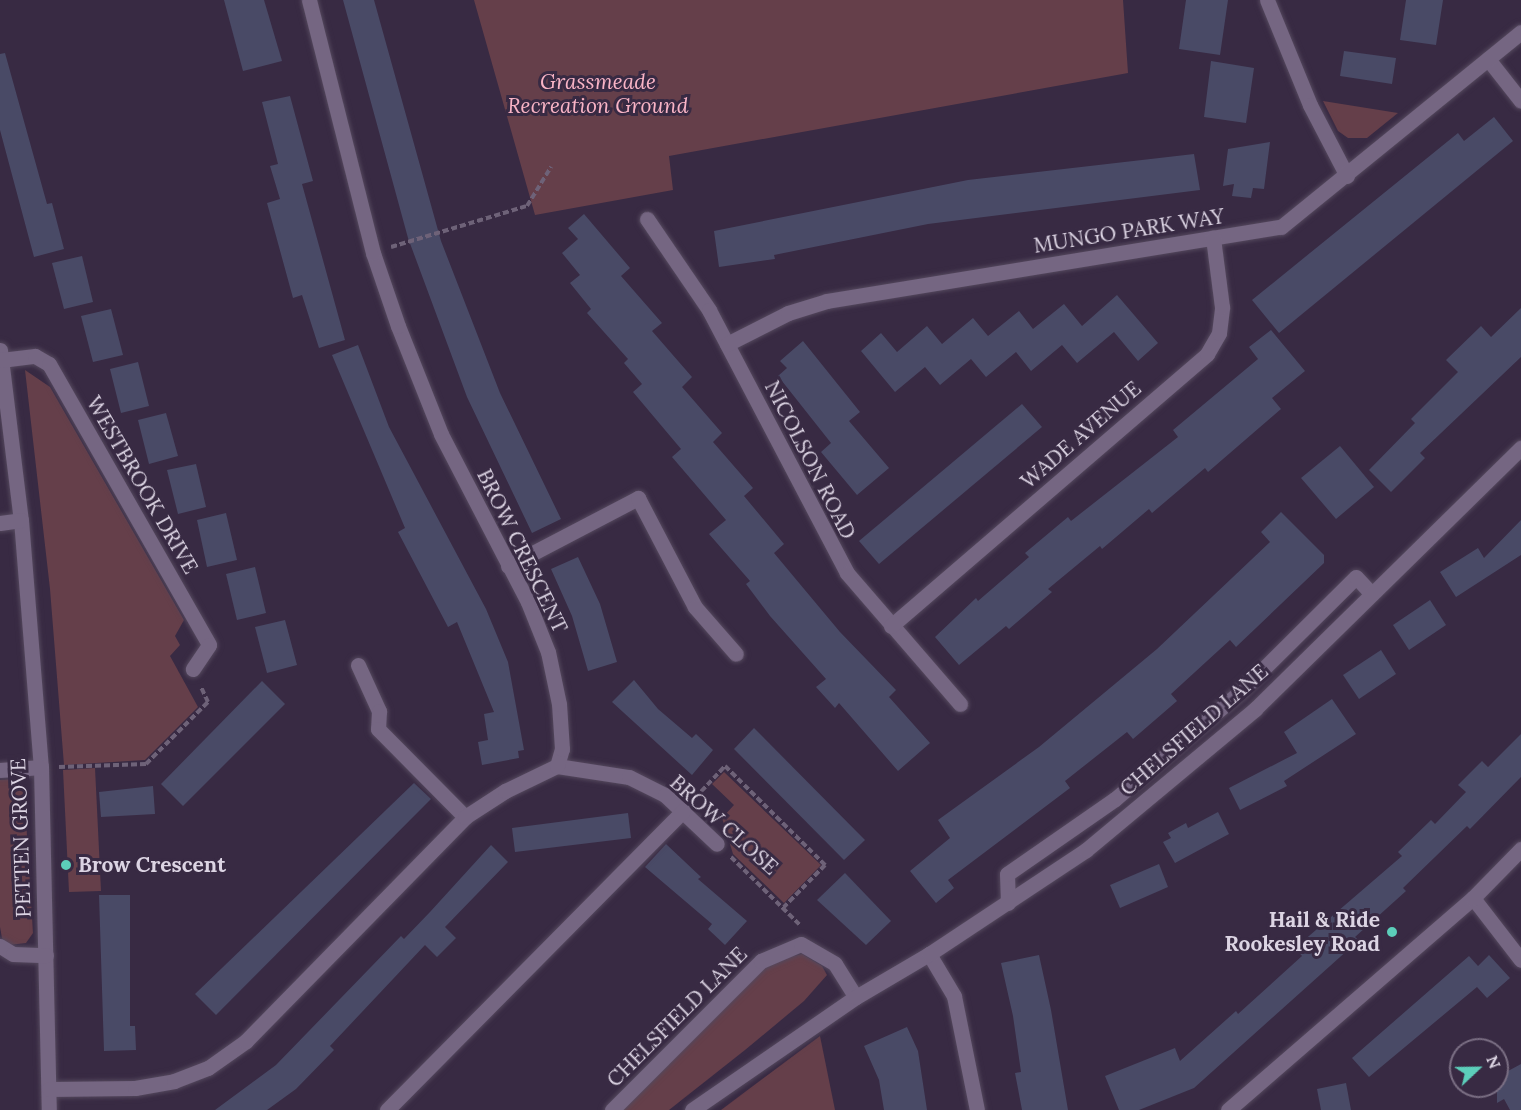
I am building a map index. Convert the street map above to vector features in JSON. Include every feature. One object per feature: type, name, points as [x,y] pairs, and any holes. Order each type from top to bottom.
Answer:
[{"type":"street","name":"BROW CRESCENT","points":[[309,0],[373,253],[441,434],[508,566],[548,652],[559,704],[562,749],[557,766]]},
{"type":"street","points":[[1267,0],[1310,105],[1347,176]]},
{"type":"street","name":"MUNGO PARK WAY","points":[[727,344],[789,313],[827,302],[1281,227],[1347,176],[1521,32]]},
{"type":"street","points":[[1488,58],[1521,101]]},
{"type":"street","name":"NICOLSON ROAD","points":[[647,219],[709,310],[835,554],[861,592],[960,704]]},
{"type":"street","name":"WADE AVENUE","points":[[891,626],[1207,354],[1219,333],[1222,306],[1213,238]]},
{"type":"street","name":"PETTEN GROVE","points":[[1,355],[21,520],[40,767],[49,1110]]},
{"type":"street","name":"WESTBROOK DRIVE","points":[[1,355],[35,356],[49,364],[209,645],[193,669]]},
{"type":"street","name":"CHELSFIELD LANE","points":[[692,1110],[856,996],[929,954],[1086,850],[1255,709],[1521,448]]},
{"type":"street","points":[[508,566],[638,498],[695,607],[736,654]]},
{"type":"street","points":[[0,523],[21,520]]},
{"type":"street","points":[[1008,903],[1007,874],[1115,799],[1240,692],[1356,577],[1372,594]]},
{"type":"street","points":[[358,665],[378,711],[378,729],[465,817]]},
{"type":"street","points":[[49,1089],[135,1089],[174,1081],[208,1068],[246,1041],[465,817],[505,791],[557,766]]},
{"type":"street","name":"BROW CLOSE","points":[[557,766],[629,777],[665,795],[717,844]]},
{"type":"street","points":[[0,770],[40,767]]},
{"type":"street","points":[[387,1110],[683,812]]},
{"type":"street","points":[[1235,1108],[1473,898],[1521,849]]},
{"type":"street","points":[[1473,898],[1521,960]]},
{"type":"street","name":"CHELSFIELD LANE","points":[[612,1110],[761,961],[801,944],[835,964],[856,996]]},
{"type":"street","points":[[0,946],[13,954],[46,956]]},
{"type":"street","points":[[929,954],[954,996],[977,1110]]},
{"type":"path","points":[[373,253],[527,206],[551,167]]},
{"type":"path","points":[[40,767],[146,764],[208,702],[193,669]]},
{"type":"path","points":[[683,812],[725,766],[825,865],[784,907]]},
{"type":"path","name":"BROW CLOSE","points":[[717,844],[784,907],[806,932]]},
{"type":"green space","name":"Grassmeade Recreation Ground","points":[[474,0],[1123,0],[1128,73],[669,156],[673,190],[535,215]]},
{"type":"green space","points":[[1323,101],[1398,113],[1367,138],[1348,138],[1338,131]]},
{"type":"green space","points":[[25,370],[50,387],[184,620],[175,636],[180,645],[170,656],[198,707],[145,760],[64,765],[50,589]]},
{"type":"green space","points":[[95,768],[101,891],[69,892],[63,770]]},
{"type":"green space","points":[[724,772],[821,865],[784,903],[733,854],[722,818],[734,805],[712,784]]},
{"type":"green space","points":[[13,779],[24,787],[33,933],[26,943],[9,945],[2,938],[0,927],[0,780]]},
{"type":"green space","points":[[802,954],[822,966],[827,975],[804,1001],[745,1050],[669,1110],[614,1110],[770,962]]},
{"type":"green space","points":[[820,1036],[835,1110],[721,1110]]},
{"type":"building","points":[[224,0],[264,0],[282,61],[243,71]]},
{"type":"building","points":[[343,0],[374,0],[441,241],[500,393],[561,519],[532,533],[467,397],[408,238]]},
{"type":"building","points":[[1186,0],[1228,0],[1220,55],[1179,49]]},
{"type":"building","points":[[1406,0],[1443,0],[1436,45],[1400,40]]},
{"type":"building","points":[[1344,51],[1396,58],[1392,84],[1340,76]]},
{"type":"building","points":[[5,53],[47,204],[52,203],[64,249],[34,257],[0,130],[0,54]]},
{"type":"building","points":[[1211,61],[1254,68],[1246,123],[1204,117]]},
{"type":"building","points":[[290,96],[313,181],[302,184],[345,340],[319,348],[302,295],[293,298],[267,203],[280,199],[270,166],[278,164],[262,102]]},
{"type":"building","points":[[1494,117],[1513,141],[1279,333],[1252,300],[1458,133],[1464,141]]},
{"type":"building","points":[[1270,142],[1264,189],[1253,188],[1251,198],[1232,196],[1234,184],[1223,186],[1228,149]]},
{"type":"building","points":[[1194,154],[1200,190],[928,224],[774,255],[775,259],[719,267],[714,231],[968,180]]},
{"type":"building","points":[[584,214],[630,268],[621,276],[662,323],[652,331],[692,377],[682,387],[722,433],[713,442],[753,488],[744,496],[784,544],[774,553],[840,632],[896,690],[889,697],[930,743],[898,771],[839,703],[835,708],[816,687],[826,679],[770,616],[746,584],[750,581],[709,534],[726,520],[672,457],[681,449],[633,392],[642,384],[624,363],[628,359],[587,313],[591,309],[570,283],[580,275],[562,253],[578,239],[568,228]]},
{"type":"building","points":[[82,256],[93,302],[64,309],[52,263]]},
{"type":"building","points":[[1117,295],[1158,343],[1138,361],[1114,332],[1077,363],[1062,345],[1031,371],[1016,352],[986,377],[971,359],[940,385],[925,367],[895,392],[861,351],[881,333],[897,352],[927,326],[942,344],[973,318],[988,336],[1019,311],[1033,329],[1064,304],[1082,326]]},
{"type":"building","points":[[1521,308],[1521,357],[1420,453],[1425,458],[1391,492],[1369,470],[1415,423],[1411,419],[1458,372],[1446,360],[1481,326],[1491,337]]},
{"type":"building","points":[[111,309],[123,355],[93,362],[81,316]]},
{"type":"building","points":[[1271,330],[1305,371],[1272,398],[1281,409],[1208,472],[1205,468],[1152,513],[1149,509],[1102,549],[1100,546],[1048,589],[1052,592],[1009,629],[1006,626],[959,665],[935,637],[976,598],[978,601],[1029,557],[1025,553],[1068,517],[1071,521],[1178,437],[1173,430],[1258,359],[1249,347]]},
{"type":"building","points":[[803,341],[860,412],[849,421],[889,468],[857,495],[821,452],[831,443],[778,376],[787,368],[780,361]]},
{"type":"building","points":[[358,345],[389,427],[486,609],[508,662],[524,750],[518,751],[519,758],[482,765],[478,742],[488,740],[484,714],[494,712],[457,622],[448,627],[398,532],[405,528],[332,355]]},
{"type":"building","points":[[138,362],[149,406],[121,413],[110,369]]},
{"type":"building","points":[[1022,404],[1042,427],[879,564],[859,541]]},
{"type":"building","points":[[166,413],[178,456],[149,464],[138,420]]},
{"type":"building","points":[[1340,446],[1374,487],[1336,519],[1301,478]]},
{"type":"building","points":[[196,464],[206,507],[178,514],[167,470]]},
{"type":"building","points":[[1281,512],[1324,555],[1324,563],[1236,647],[1230,640],[1171,694],[1177,701],[1133,739],[1127,732],[1065,781],[1070,788],[948,880],[954,888],[936,903],[910,871],[950,838],[938,820],[1039,747],[1157,649],[1270,542],[1261,532]]},
{"type":"building","points":[[226,513],[237,560],[207,567],[197,520]]},
{"type":"building","points":[[1521,520],[1521,555],[1456,597],[1440,572],[1478,548],[1484,558]]},
{"type":"building","points":[[578,557],[600,604],[617,662],[588,671],[572,616],[551,569]]},
{"type":"building","points":[[255,567],[266,613],[237,620],[226,574]]},
{"type":"building","points":[[1430,600],[1446,625],[1409,650],[1393,625]]},
{"type":"building","points":[[285,620],[297,665],[267,673],[255,627]]},
{"type":"building","points":[[1381,650],[1396,674],[1359,699],[1343,675]]},
{"type":"building","points":[[634,680],[658,709],[692,738],[696,734],[713,750],[692,775],[612,702]]},
{"type":"building","points":[[262,681],[285,704],[183,806],[161,784]]},
{"type":"building","points":[[1332,699],[1356,734],[1284,781],[1287,786],[1240,810],[1229,788],[1297,753],[1284,732]]},
{"type":"building","points":[[754,728],[865,840],[844,860],[734,749]]},
{"type":"building","points":[[1521,734],[1521,777],[1470,829],[1467,826],[1403,888],[1406,891],[1355,937],[1359,940],[1194,1088],[1139,1110],[1119,1110],[1105,1076],[1175,1048],[1180,1061],[1236,1011],[1238,1014],[1302,956],[1295,948],[1402,856],[1398,852],[1431,820],[1435,824],[1466,792],[1458,785],[1482,761],[1488,767]]},
{"type":"building","points":[[414,783],[431,799],[216,1015],[195,994]]},
{"type":"building","points":[[153,786],[155,814],[101,817],[99,792]]},
{"type":"building","points":[[1218,812],[1229,834],[1175,863],[1163,842],[1171,838],[1168,833],[1186,823],[1188,828]]},
{"type":"building","points":[[628,813],[631,838],[515,852],[512,828]]},
{"type":"building","points":[[666,844],[701,877],[698,879],[747,921],[725,945],[708,929],[712,924],[645,867]]},
{"type":"building","points":[[491,845],[508,862],[445,927],[456,938],[437,957],[425,945],[330,1046],[334,1050],[296,1089],[267,1110],[215,1110],[276,1065],[401,936],[404,939]]},
{"type":"building","points":[[1159,864],[1168,887],[1120,908],[1110,885]]},
{"type":"building","points":[[845,873],[891,921],[866,945],[817,900]]},
{"type":"building","points":[[99,895],[130,895],[130,1026],[135,1026],[136,1050],[104,1051]]},
{"type":"building","points":[[1039,955],[1068,1110],[1022,1110],[1015,1073],[1021,1072],[1013,1016],[1001,963]]},
{"type":"building","points":[[1489,955],[1510,978],[1487,998],[1477,987],[1369,1077],[1352,1058],[1469,956],[1478,966]]},
{"type":"building","points":[[907,1027],[918,1051],[927,1110],[884,1110],[879,1080],[864,1046]]},
{"type":"building","points":[[1521,1064],[1521,1110],[1510,1110],[1504,1099],[1497,1103],[1497,1098],[1509,1098],[1509,1070]]},
{"type":"building","points":[[1346,1083],[1351,1110],[1321,1110],[1317,1089]]},
{"type":"place","name":"Brow Crescent","points":[[66,865]]},
{"type":"place","name":"Hail & Ride Rookesley Road","points":[[1392,932]]}]
